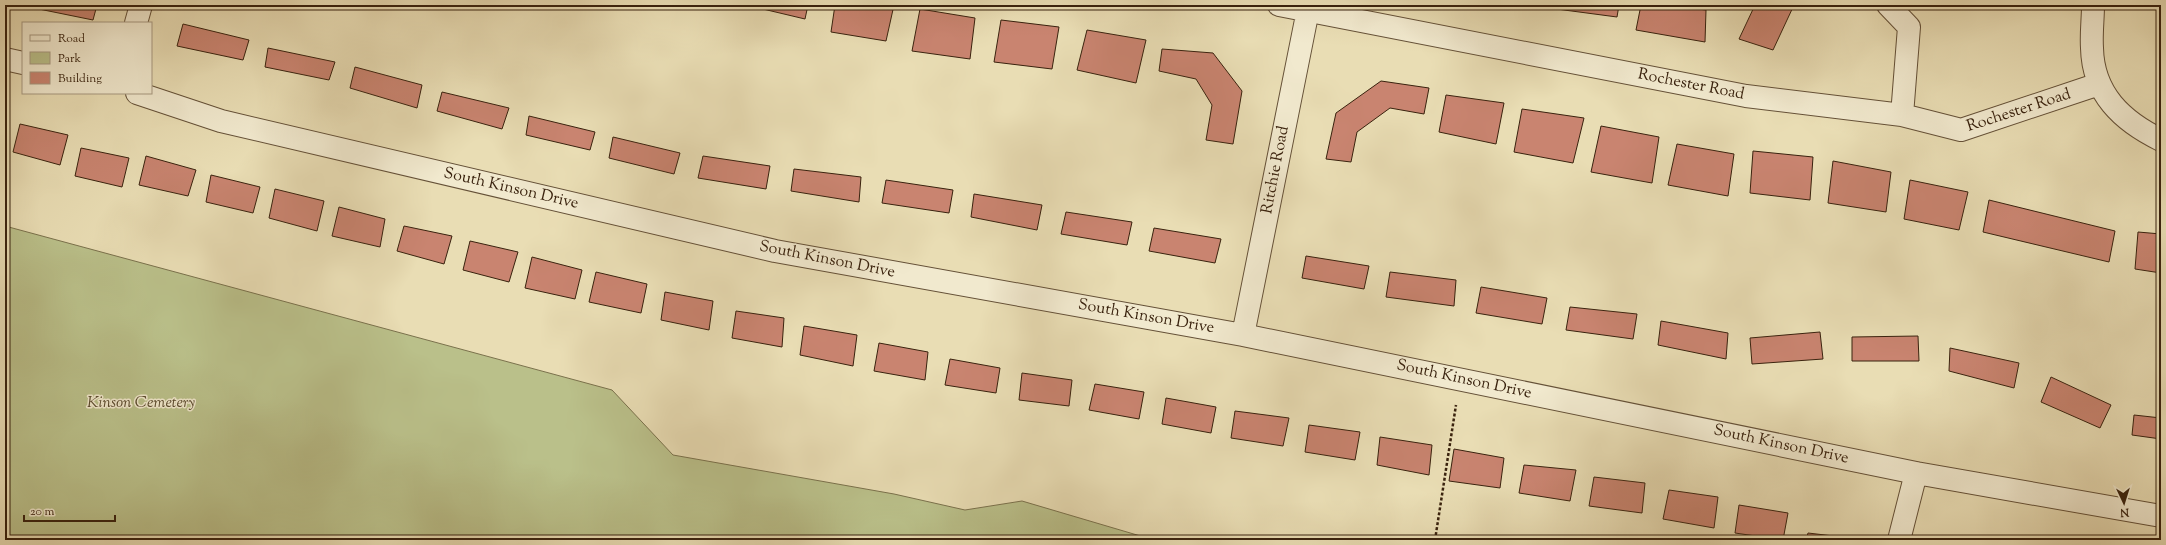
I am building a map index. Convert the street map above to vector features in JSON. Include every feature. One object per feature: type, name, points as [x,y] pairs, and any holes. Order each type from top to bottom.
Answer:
[{"type":"street","points":[[136,22],[141,5]]},
{"type":"street","name":"Rochester Road","points":[[1279,5],[1309,8],[1746,96],[1902,115],[1961,130],[2099,84]]},
{"type":"street","points":[[1888,5],[1909,27],[1902,115]]},
{"type":"street","points":[[2094,5],[2092,49],[2099,84],[2116,110],[2142,131],[2161,140]]},
{"type":"street","name":"Ritchie Road","points":[[1243,335],[1309,8]]},
{"type":"street","points":[[5,59],[22,63]]},
{"type":"street","name":"South Kinson Drive","points":[[140,94],[221,121],[775,251],[1243,335],[1916,473],[2161,516]]},
{"type":"street","points":[[1899,540],[1916,473]]},
{"type":"path","points":[[1435,540],[1460,379]]},
{"type":"green space","name":"Kinson Cemetery","points":[[5,226],[612,390],[673,455],[894,494],[965,510],[1022,501],[1154,540],[5,540]]},
{"type":"building","points":[[29,5],[97,5],[93,20],[29,7]]},
{"type":"building","points":[[746,5],[808,5],[805,19]]},
{"type":"building","points":[[835,5],[894,5],[886,41],[831,32]]},
{"type":"building","points":[[1508,5],[1535,5],[1534,9]]},
{"type":"building","points":[[1550,5],[1619,5],[1617,17],[1549,8]]},
{"type":"building","points":[[1641,5],[1667,5],[1706,10],[1705,42],[1636,30]]},
{"type":"building","points":[[1755,5],[1794,5],[1773,50],[1739,39]]},
{"type":"building","points":[[920,9],[975,18],[970,59],[912,51]]},
{"type":"building","points":[[1001,20],[1059,27],[1052,69],[994,62]]},
{"type":"building","points":[[183,24],[249,40],[243,60],[177,46]]},
{"type":"building","points":[[1087,30],[1146,40],[1136,83],[1077,70]]},
{"type":"building","points":[[268,48],[335,62],[329,80],[265,67]]},
{"type":"building","points":[[1162,49],[1213,53],[1242,91],[1233,144],[1206,140],[1212,105],[1196,79],[1159,71]]},
{"type":"building","points":[[355,67],[422,85],[417,108],[350,88]]},
{"type":"building","points":[[1381,81],[1429,88],[1424,114],[1390,108],[1357,132],[1351,162],[1326,159],[1336,113]]},
{"type":"building","points":[[442,92],[509,108],[502,129],[437,111]]},
{"type":"building","points":[[1446,95],[1504,103],[1496,144],[1439,132]]},
{"type":"building","points":[[1522,109],[1584,118],[1573,163],[1514,152]]},
{"type":"building","points":[[529,116],[595,132],[590,150],[526,135]]},
{"type":"building","points":[[20,124],[68,135],[60,165],[13,152]]},
{"type":"building","points":[[1601,126],[1659,137],[1652,183],[1591,172]]},
{"type":"building","points":[[613,137],[680,153],[674,174],[609,158]]},
{"type":"building","points":[[1677,144],[1734,154],[1728,196],[1668,185]]},
{"type":"building","points":[[81,148],[129,158],[122,187],[75,176]]},
{"type":"building","points":[[1753,151],[1813,157],[1810,200],[1750,193]]},
{"type":"building","points":[[146,156],[196,170],[188,196],[139,185]]},
{"type":"building","points":[[703,156],[770,166],[766,189],[698,178]]},
{"type":"building","points":[[1833,161],[1891,172],[1886,212],[1828,203]]},
{"type":"building","points":[[794,169],[861,177],[859,202],[791,191]]},
{"type":"building","points":[[211,175],[260,187],[253,213],[206,202]]},
{"type":"building","points":[[886,180],[953,190],[949,213],[882,203]]},
{"type":"building","points":[[1910,180],[1968,192],[1959,230],[1904,219]]},
{"type":"building","points":[[275,189],[324,201],[317,231],[269,218]]},
{"type":"building","points":[[974,194],[1042,205],[1037,230],[971,217]]},
{"type":"building","points":[[1989,200],[2115,231],[2109,262],[1983,232]]},
{"type":"building","points":[[339,207],[385,219],[380,247],[332,236]]},
{"type":"building","points":[[1066,212],[1132,222],[1127,245],[1061,234]]},
{"type":"building","points":[[404,226],[452,236],[444,264],[397,251]]},
{"type":"building","points":[[1154,228],[1221,239],[1215,263],[1149,251]]},
{"type":"building","points":[[2138,232],[2161,234],[2161,273],[2135,269]]},
{"type":"building","points":[[470,241],[518,252],[509,282],[463,270]]},
{"type":"building","points":[[1306,256],[1369,266],[1364,289],[1302,278]]},
{"type":"building","points":[[532,257],[582,270],[575,299],[525,288]]},
{"type":"building","points":[[596,272],[647,284],[641,313],[589,302]]},
{"type":"building","points":[[1390,272],[1456,280],[1454,306],[1386,297]]},
{"type":"building","points":[[1481,287],[1547,298],[1542,324],[1476,313]]},
{"type":"building","points":[[665,292],[713,301],[709,330],[661,320]]},
{"type":"building","points":[[1570,307],[1637,314],[1633,339],[1566,330]]},
{"type":"building","points":[[736,311],[784,318],[782,347],[732,338]]},
{"type":"building","points":[[1661,321],[1728,333],[1726,359],[1658,345]]},
{"type":"building","points":[[804,326],[857,335],[853,366],[800,355]]},
{"type":"building","points":[[1820,332],[1823,359],[1752,364],[1750,338]]},
{"type":"building","points":[[1918,336],[1919,361],[1852,361],[1852,337]]},
{"type":"building","points":[[879,343],[928,352],[925,380],[874,371]]},
{"type":"building","points":[[1950,348],[2019,363],[2014,388],[1949,371]]},
{"type":"building","points":[[950,359],[1000,368],[996,393],[945,385]]},
{"type":"building","points":[[1022,373],[1072,380],[1069,406],[1019,400]]},
{"type":"building","points":[[2051,377],[2111,405],[2100,428],[2041,402]]},
{"type":"building","points":[[1095,384],[1144,392],[1139,419],[1089,410]]},
{"type":"building","points":[[1166,398],[1216,407],[1211,433],[1162,424]]},
{"type":"building","points":[[1235,411],[1289,418],[1283,446],[1231,438]]},
{"type":"building","points":[[2134,415],[2161,418],[2161,439],[2132,435]]},
{"type":"building","points":[[1309,425],[1360,432],[1355,460],[1305,452]]},
{"type":"building","points":[[1380,437],[1432,445],[1429,475],[1377,465]]},
{"type":"building","points":[[1454,449],[1504,458],[1500,488],[1449,481]]},
{"type":"building","points":[[1524,465],[1576,470],[1570,501],[1519,493]]},
{"type":"building","points":[[1594,477],[1645,483],[1642,513],[1589,506]]},
{"type":"building","points":[[1669,490],[1718,497],[1714,528],[1663,519]]},
{"type":"building","points":[[1739,505],[1788,513],[1783,540],[1735,533]]},
{"type":"building","points":[[1808,533],[1859,539],[1806,540]]}]
